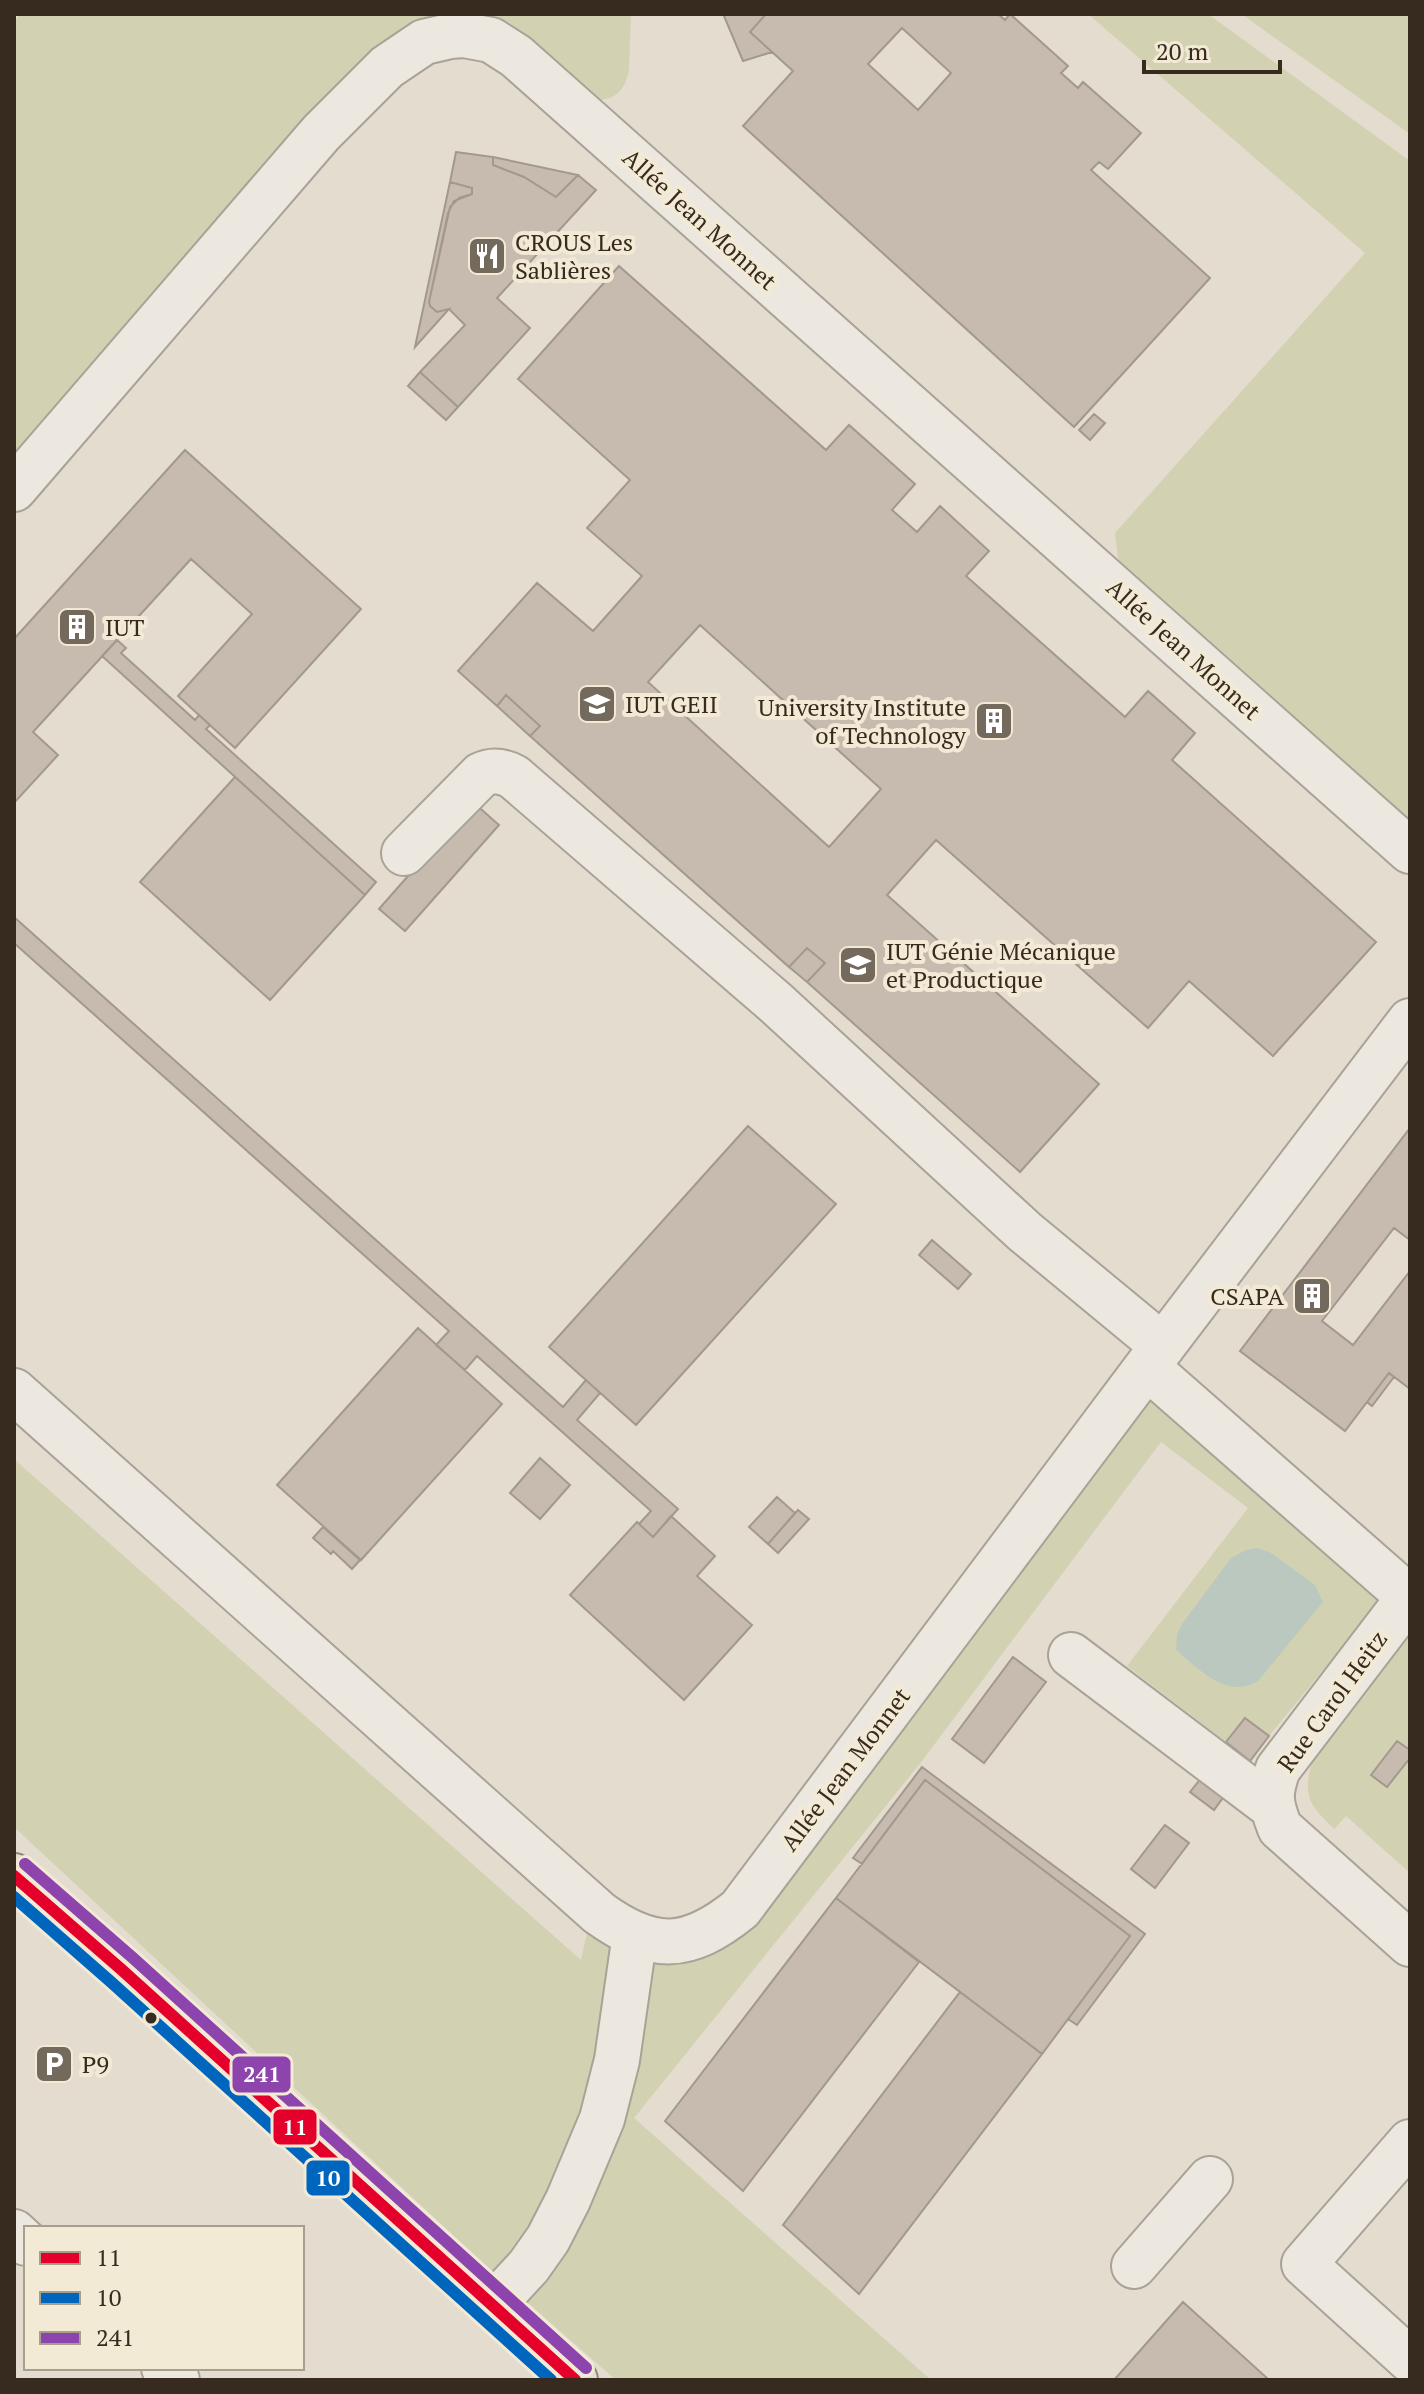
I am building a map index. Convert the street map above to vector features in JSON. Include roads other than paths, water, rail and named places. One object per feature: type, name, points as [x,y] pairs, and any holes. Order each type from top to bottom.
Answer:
[{"type":"main road","points":[[14,1876],[134,1980],[575,2380]]},
{"type":"street","name":"Allée Jean Monnet","points":[[14,489],[321,133],[387,67],[413,48],[438,38],[464,35],[491,40],[516,56],[1410,851]]},
{"type":"street","points":[[404,853],[481,775],[498,771],[514,777],[776,1003],[1025,1232],[1409,1596]]},
{"type":"street","name":"Allée Jean Monnet","points":[[14,1391],[599,1913],[617,1926],[651,1940],[670,1943],[690,1939],[705,1933],[740,1909],[1410,1021]]},
{"type":"street","name":"Rue Carol Heitz","points":[[1271,1806],[1271,1787],[1278,1769],[1409,1596]]},
{"type":"street","points":[[1071,1655],[1271,1806],[1280,1828],[1410,1944]]},
{"type":"street","points":[[492,2306],[529,2266],[548,2239],[602,2119],[617,2060],[635,1934]]},
{"type":"street","points":[[1410,2142],[1304,2264],[1410,2360]]},
{"type":"street","points":[[1134,2266],[1210,2179]]},
{"type":"place","name":"CROUS Les Sablières","points":[[487,256]]},
{"type":"place","name":"IUT","points":[[77,627]]},
{"type":"place","name":"IUT GEII","points":[[597,704]]},
{"type":"place","name":"University Institute of Technology","points":[[994,721]]},
{"type":"place","name":"IUT Génie Mécanique et Productique","points":[[858,965]]},
{"type":"place","name":"CSAPA","points":[[1312,1296]]},
{"type":"place","name":"P9","points":[[54,2064]]}]
